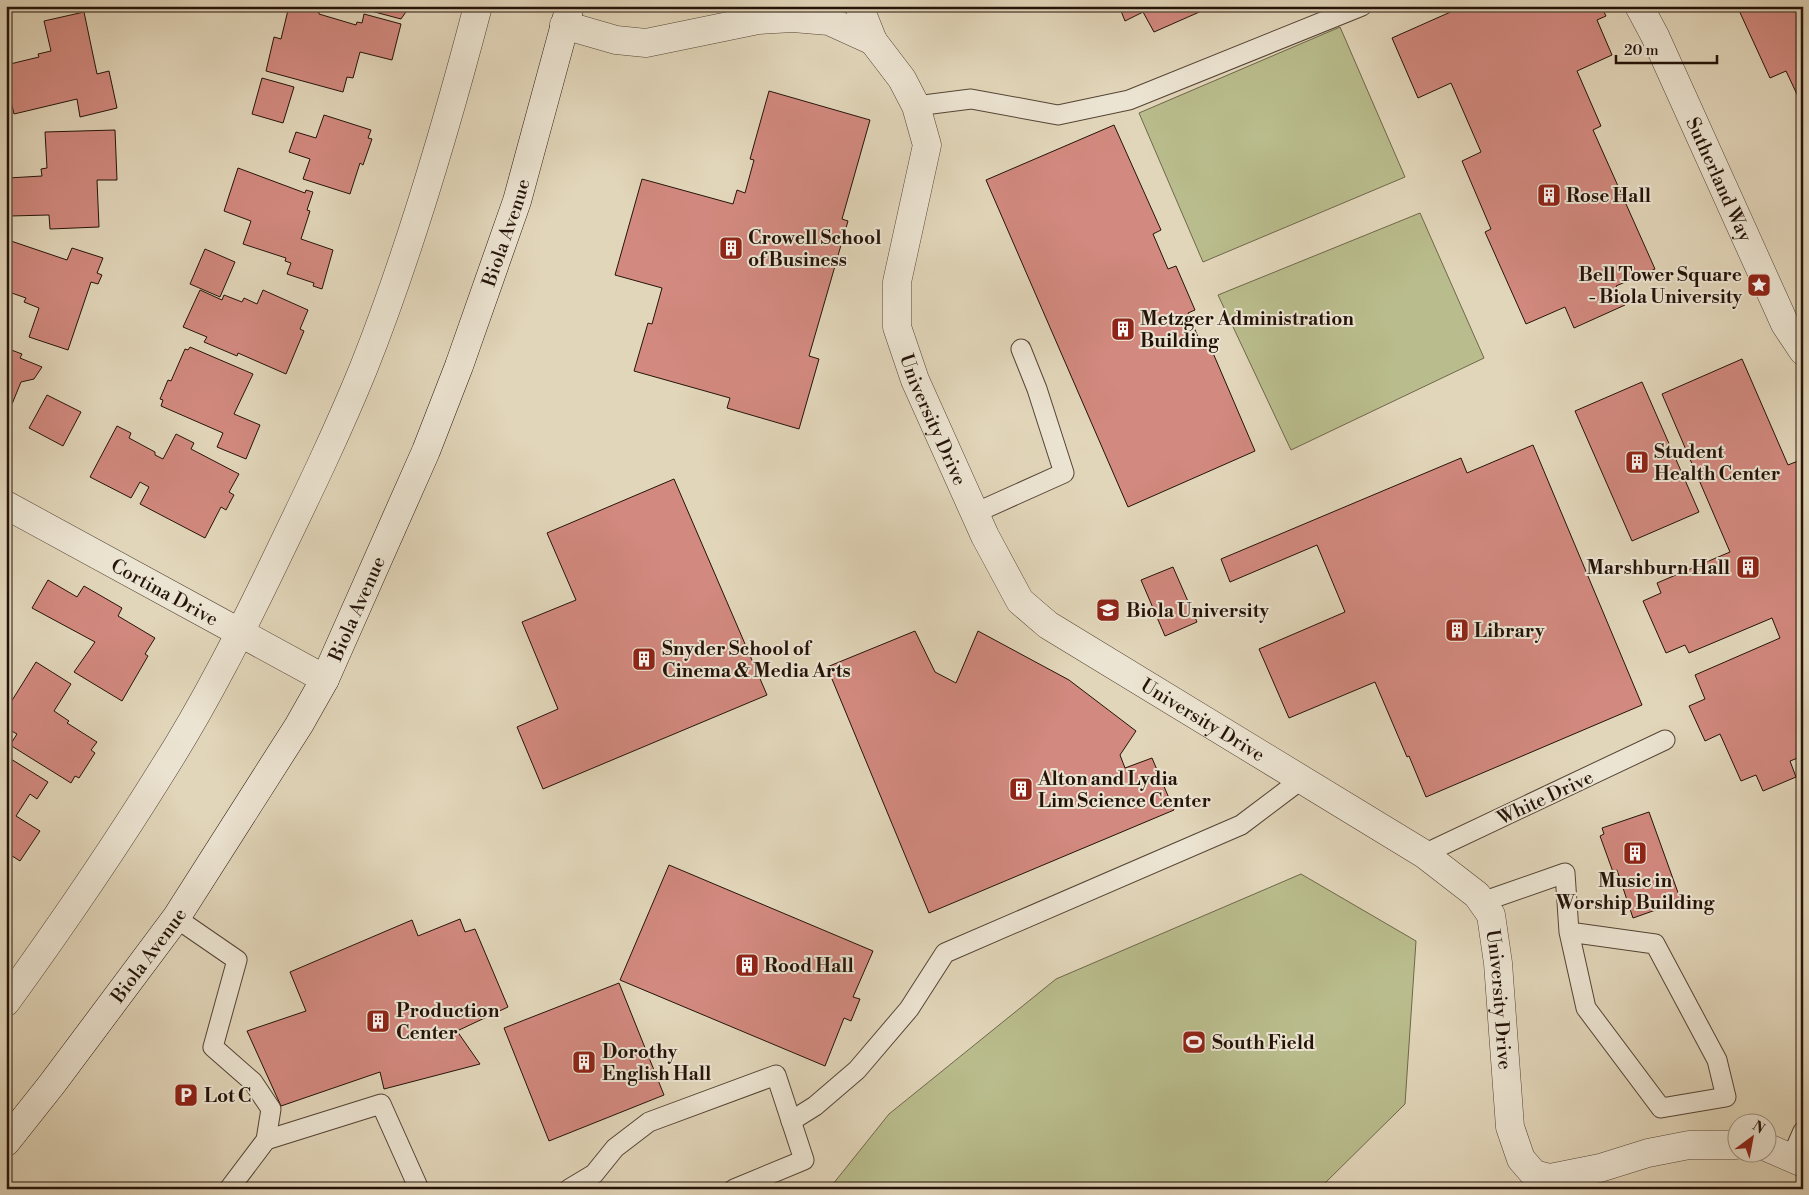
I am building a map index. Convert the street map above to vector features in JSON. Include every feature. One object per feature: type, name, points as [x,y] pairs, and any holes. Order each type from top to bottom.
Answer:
[{"type":"street","points":[[6,1002],[79,901],[164,769],[240,634],[311,488],[364,367],[445,130],[478,6]]},
{"type":"street","points":[[692,32],[726,6]]},
{"type":"street","name":"University Drive","points":[[859,6],[873,41],[902,79],[916,106],[927,145],[897,282],[897,327],[915,380],[975,513],[1020,601],[1048,625],[1424,854],[1477,895],[1491,915],[1498,963],[1510,1127],[1521,1159],[1534,1174],[1550,1184],[1648,1152],[1689,1145],[1726,1145]]},
{"type":"street","name":"Sutherland Way","points":[[1639,6],[1655,36],[1785,324],[1803,351]]},
{"type":"street","name":"University Drive","points":[[567,16],[616,40],[646,43],[692,32],[758,20],[793,18],[828,22],[873,41]]},
{"type":"street","name":"Biola Avenue","points":[[6,1142],[52,1084],[176,918],[299,725],[325,679],[426,451],[459,366],[518,201],[567,16]]},
{"type":"street","name":"Cortina Drive","points":[[6,504],[325,679]]},
{"type":"street","points":[[1776,1151],[1797,1160]]},
{"type":"lane","points":[[916,106],[971,99],[1058,115],[1129,100],[1362,6]]},
{"type":"lane","points":[[975,513],[1064,473],[1037,389],[1021,349]]},
{"type":"lane","name":"White Drive","points":[[1424,854],[1665,740]]},
{"type":"lane","points":[[791,1121],[815,1106],[857,1070],[909,1009],[945,953],[1241,826],[1302,779]]},
{"type":"lane","points":[[1482,902],[1565,873],[1570,932],[1586,1008],[1662,1108],[1726,1097],[1717,1060],[1655,944],[1570,932]]},
{"type":"lane","points":[[176,918],[237,960],[213,1047],[254,1082],[271,1109],[266,1140],[229,1189]]},
{"type":"lane","points":[[569,1189],[594,1174],[615,1148],[649,1122],[776,1075],[804,1160],[755,1185],[734,1189]]},
{"type":"lane","points":[[266,1140],[381,1104],[419,1189]]},
{"type":"lane","points":[[1797,1160],[1803,1131]]},
{"type":"green space","points":[[1340,27],[1405,177],[1203,262],[1139,113]]},
{"type":"green space","points":[[1420,213],[1484,358],[1291,450],[1218,295]]},
{"type":"green space","name":"South Field","points":[[1301,874],[1416,941],[1405,1104],[1319,1189],[829,1189],[889,1114],[1056,979]]},
{"type":"building","points":[[289,6],[319,12],[319,14],[356,25],[357,22],[362,23],[364,14],[401,24],[392,60],[360,52],[353,78],[347,77],[343,92],[266,71],[274,37],[281,39]]},
{"type":"building","points":[[373,6],[410,6],[401,19],[371,11]]},
{"type":"building","points":[[1119,6],[1213,6],[1154,32],[1143,12],[1125,21]]},
{"type":"building","name":"Rose Hall","points":[[1464,6],[1601,6],[1606,16],[1597,20],[1612,55],[1577,71],[1601,126],[1593,130],[1655,269],[1616,286],[1625,305],[1574,328],[1565,307],[1526,324],[1485,232],[1491,229],[1462,161],[1481,152],[1451,83],[1418,98],[1392,38]]},
{"type":"building","points":[[1737,6],[1803,6],[1803,107],[1786,71],[1770,78]]},
{"type":"building","points":[[84,12],[97,74],[109,71],[117,108],[80,117],[77,99],[14,114],[6,81],[6,65],[39,57],[38,54],[51,51],[44,21]]},
{"type":"building","points":[[262,78],[294,87],[283,123],[252,114]]},
{"type":"building","name":"Crowell School of Business","points":[[769,91],[870,120],[842,219],[848,221],[809,356],[819,359],[799,429],[727,408],[730,398],[634,371],[648,323],[652,324],[662,288],[615,275],[642,179],[733,204],[737,190],[745,193],[754,160],[750,159]]},
{"type":"building","points":[[324,115],[371,130],[368,138],[372,139],[363,165],[360,163],[350,194],[303,179],[310,159],[289,152],[296,132],[316,138]]},
{"type":"building","name":"Metzger Administration Building","points":[[1114,125],[1161,230],[1153,234],[1168,269],[1176,266],[1195,310],[1188,313],[1203,349],[1210,346],[1255,451],[1128,507],[986,180]]},
{"type":"building","points":[[115,130],[117,180],[97,180],[99,227],[50,229],[49,215],[10,216],[8,178],[42,176],[41,169],[47,168],[45,132]]},
{"type":"building","points":[[238,168],[305,193],[306,190],[313,192],[307,210],[310,211],[301,239],[333,250],[322,289],[313,286],[314,283],[287,274],[291,263],[285,261],[286,258],[243,244],[251,221],[224,211]]},
{"type":"building","points":[[8,240],[67,260],[72,248],[103,258],[97,273],[102,275],[98,284],[91,282],[68,350],[29,337],[39,308],[24,302],[26,298],[6,291],[6,246]]},
{"type":"building","points":[[205,249],[235,262],[220,297],[190,284]]},
{"type":"building","points":[[200,290],[222,300],[224,295],[242,302],[244,298],[257,304],[263,290],[308,310],[300,329],[304,331],[286,374],[238,353],[237,356],[204,342],[207,337],[183,327]]},
{"type":"building","points":[[190,347],[253,374],[234,414],[260,425],[246,459],[217,447],[223,433],[161,406],[163,400],[160,399],[168,380],[171,381],[185,349],[188,350]]},
{"type":"building","points":[[6,348],[22,354],[20,358],[42,367],[34,379],[21,382],[12,404],[6,402]]},
{"type":"building","name":"Marshburn Hall","points":[[1742,359],[1788,465],[1803,459],[1803,756],[1790,761],[1796,777],[1763,791],[1756,775],[1741,781],[1720,734],[1705,741],[1689,706],[1705,699],[1695,675],[1780,638],[1772,618],[1689,653],[1685,645],[1666,653],[1643,601],[1661,593],[1657,583],[1730,552],[1662,394]]},
{"type":"building","name":"Student Health Center","points":[[1642,382],[1699,512],[1632,541],[1575,411]]},
{"type":"building","points":[[47,395],[81,412],[63,446],[29,428]]},
{"type":"building","points":[[117,426],[131,433],[129,438],[155,452],[155,455],[163,459],[176,434],[194,443],[191,449],[239,474],[229,492],[234,495],[226,510],[221,507],[205,538],[140,504],[149,487],[140,482],[131,498],[90,477]]},
{"type":"building","name":"Library","points":[[1533,445],[1642,705],[1426,797],[1375,682],[1289,718],[1259,649],[1345,612],[1317,545],[1230,582],[1221,559],[1461,458],[1467,473]]},
{"type":"building","name":"Snyder School of Cinema & Media Arts","points":[[674,479],[767,695],[543,789],[517,727],[558,709],[522,622],[576,600],[547,533]]},
{"type":"building","points":[[1173,567],[1197,622],[1165,636],[1141,580]]},
{"type":"building","points":[[48,580],[77,597],[84,586],[122,608],[118,616],[155,638],[145,654],[148,656],[122,701],[74,672],[95,642],[32,608]]},
{"type":"building","name":"Alton and Lydia Lim Science Center","points":[[915,631],[935,672],[956,683],[978,631],[1069,680],[1136,731],[1120,755],[1125,768],[1152,758],[1174,810],[929,913],[827,667]]},
{"type":"building","points":[[36,662],[71,684],[54,711],[69,721],[67,723],[97,742],[91,750],[95,753],[79,778],[75,776],[71,783],[10,745],[17,734],[6,728],[6,710]]},
{"type":"building","points":[[6,756],[48,782],[37,799],[30,794],[16,816],[40,831],[20,861],[6,852]]},
{"type":"building","name":"Music in Worship Building","points":[[1649,812],[1681,901],[1633,918],[1617,870],[1613,872],[1600,836],[1604,834],[1602,828]]},
{"type":"building","name":"Rood Hall","points":[[669,865],[873,951],[853,997],[860,999],[851,1021],[844,1018],[825,1066],[620,980]]},
{"type":"building","name":"Production Center","points":[[460,919],[465,932],[475,929],[508,1007],[457,1031],[480,1064],[384,1089],[380,1072],[281,1106],[247,1031],[306,1011],[290,972],[412,920],[418,936]]},
{"type":"building","name":"Dorothy English Hall","points":[[619,983],[664,1095],[549,1141],[504,1028]]},
{"type":"place","name":"Rose Hall","points":[[1549,195]]},
{"type":"place","name":"Crowell School of Business","points":[[731,248]]},
{"type":"place","name":"Bell Tower Square - Biola University","points":[[1759,285]]},
{"type":"place","name":"Metzger Administration Building","points":[[1123,329]]},
{"type":"place","name":"Student Health Center","points":[[1637,462]]},
{"type":"place","name":"Marshburn Hall","points":[[1748,567]]},
{"type":"place","name":"Biola University","points":[[1108,610]]},
{"type":"place","name":"Library","points":[[1457,630]]},
{"type":"place","name":"Snyder School of Cinema & Media Arts","points":[[644,659]]},
{"type":"place","name":"Alton and Lydia Lim Science Center","points":[[1021,789]]},
{"type":"place","name":"Music in Worship Building","points":[[1635,853]]},
{"type":"place","name":"Rood Hall","points":[[747,965]]},
{"type":"place","name":"Production Center","points":[[378,1021]]},
{"type":"place","name":"South Field","points":[[1194,1042]]},
{"type":"place","name":"Dorothy English Hall","points":[[584,1062]]},
{"type":"place","name":"Lot C","points":[[186,1095]]}]
